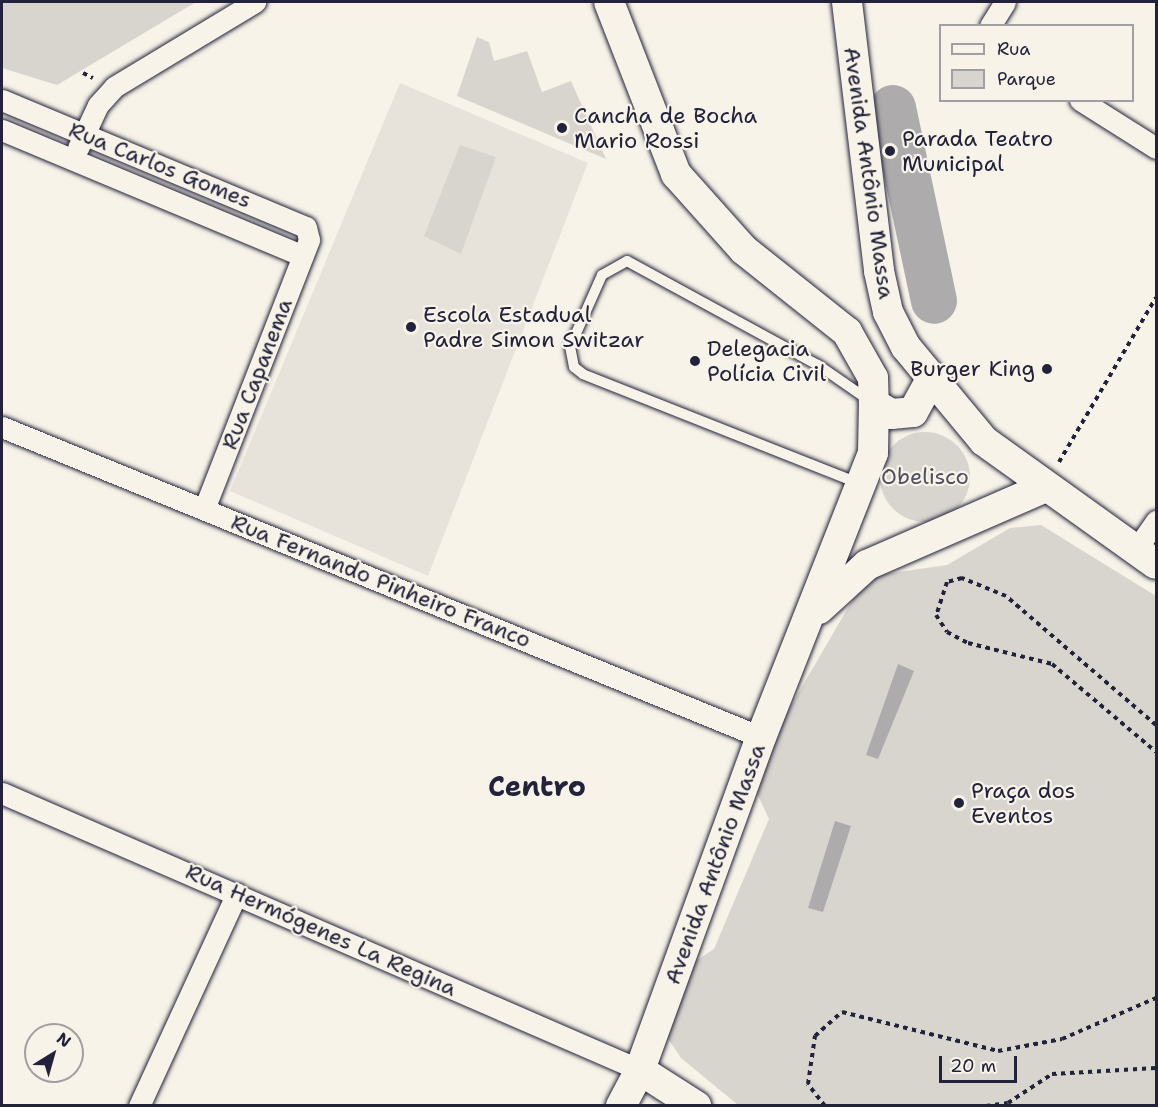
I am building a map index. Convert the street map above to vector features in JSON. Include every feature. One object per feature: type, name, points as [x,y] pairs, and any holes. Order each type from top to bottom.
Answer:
[{"type":"main road","name":"Avenida Antônio Massa","points":[[609,2],[676,174],[744,250],[847,332],[873,378],[874,404],[873,453],[761,737],[640,1070],[621,1106]]},
{"type":"main road","name":"Avenida Antônio Massa","points":[[847,2],[879,271],[888,312],[938,391],[984,441],[1043,488],[1146,558]]},
{"type":"main road","points":[[874,404],[891,414],[912,412],[938,391]]},
{"type":"main road","name":"Avenida Antônio Massa","points":[[807,621],[847,579],[911,547],[1043,488]]},
{"type":"main road","points":[[640,1070],[696,1106]]},
{"type":"street","points":[[74,159],[83,134],[114,87],[255,2]]},
{"type":"street","points":[[991,24],[1005,2]]},
{"type":"street","name":"Rua Carlos Gomes","points":[[2,100],[300,222],[306,248]]},
{"type":"street","points":[[1083,102],[1156,148]]},
{"type":"street","name":"Rua Carlos Gomes","points":[[2,130],[306,248]]},
{"type":"street","name":"Rua Capanema","points":[[204,509],[306,248]]},
{"type":"street","name":"Rua Fernando Pinheiro Franco","points":[[2,427],[761,737]]},
{"type":"street","points":[[1146,558],[1156,521]]},
{"type":"street","name":"Rua Hermógenes La Regina","points":[[2,793],[237,893],[640,1070]]},
{"type":"street","points":[[139,1106],[237,893]]},
{"type":"lane","points":[[861,484],[583,374],[574,367],[570,347],[602,275],[627,261],[809,360],[874,404]]},
{"type":"path","points":[[1043,488],[1156,297]]},
{"type":"path","points":[[1156,724],[1006,596],[963,578],[947,582],[936,615],[947,632],[968,643],[1052,664],[1156,752]]},
{"type":"path","points":[[825,1106],[808,1084],[815,1035],[842,1012],[998,1051],[1062,1039],[1118,1020],[1156,998]]},
{"type":"path","points":[[986,1106],[1008,1102],[1052,1074],[1156,1068]]},
{"type":"shaded area","name":"Escola Estadual Padre Simon Switzar","points":[[400,83],[588,163],[428,576],[230,491]]},
{"type":"shaded area","points":[[898,664],[914,671],[878,759],[866,755]]},
{"type":"shaded area","points":[[835,821],[851,826],[823,912],[808,908]]},
{"type":"green space","points":[[2,2],[196,2],[57,85],[2,68]]},
{"type":"green space","name":"Cancha de Bocha Mario Rossi","points":[[477,37],[489,42],[494,61],[527,51],[542,92],[571,81],[606,159],[457,96]]},
{"type":"green space","points":[[460,145],[496,157],[461,254],[424,236]]},
{"type":"green space","name":"Obelisco","points":[[916,432],[934,432],[950,439],[963,452],[970,468],[970,486],[963,502],[950,515],[934,522],[916,522],[900,515],[887,502],[880,486],[880,468],[887,452],[900,439]]},
{"type":"green space","name":"Praça dos Eventos","points":[[1041,525],[1156,596],[1156,1105],[738,1105],[681,1058],[667,1037],[682,970],[714,949],[769,819],[754,787],[774,735],[860,587],[878,575],[947,565],[1010,528]]},
{"type":"waterway","points":[[893,108],[934,301]]},
{"type":"place","name":"Cancha de Bocha Mario Rossi","points":[[562,128]]},
{"type":"place","name":"Parada Teatro Municipal","points":[[890,151]]},
{"type":"place","name":"Escola Estadual Padre Simon Switzar","points":[[411,327]]},
{"type":"place","name":"Delegacia Polícia Civil","points":[[695,361]]},
{"type":"place","name":"Burger King","points":[[1047,369]]},
{"type":"place","name":"Praça dos Eventos","points":[[959,803]]},
{"type":"district","name":"Centro","points":[[537,786]]}]
